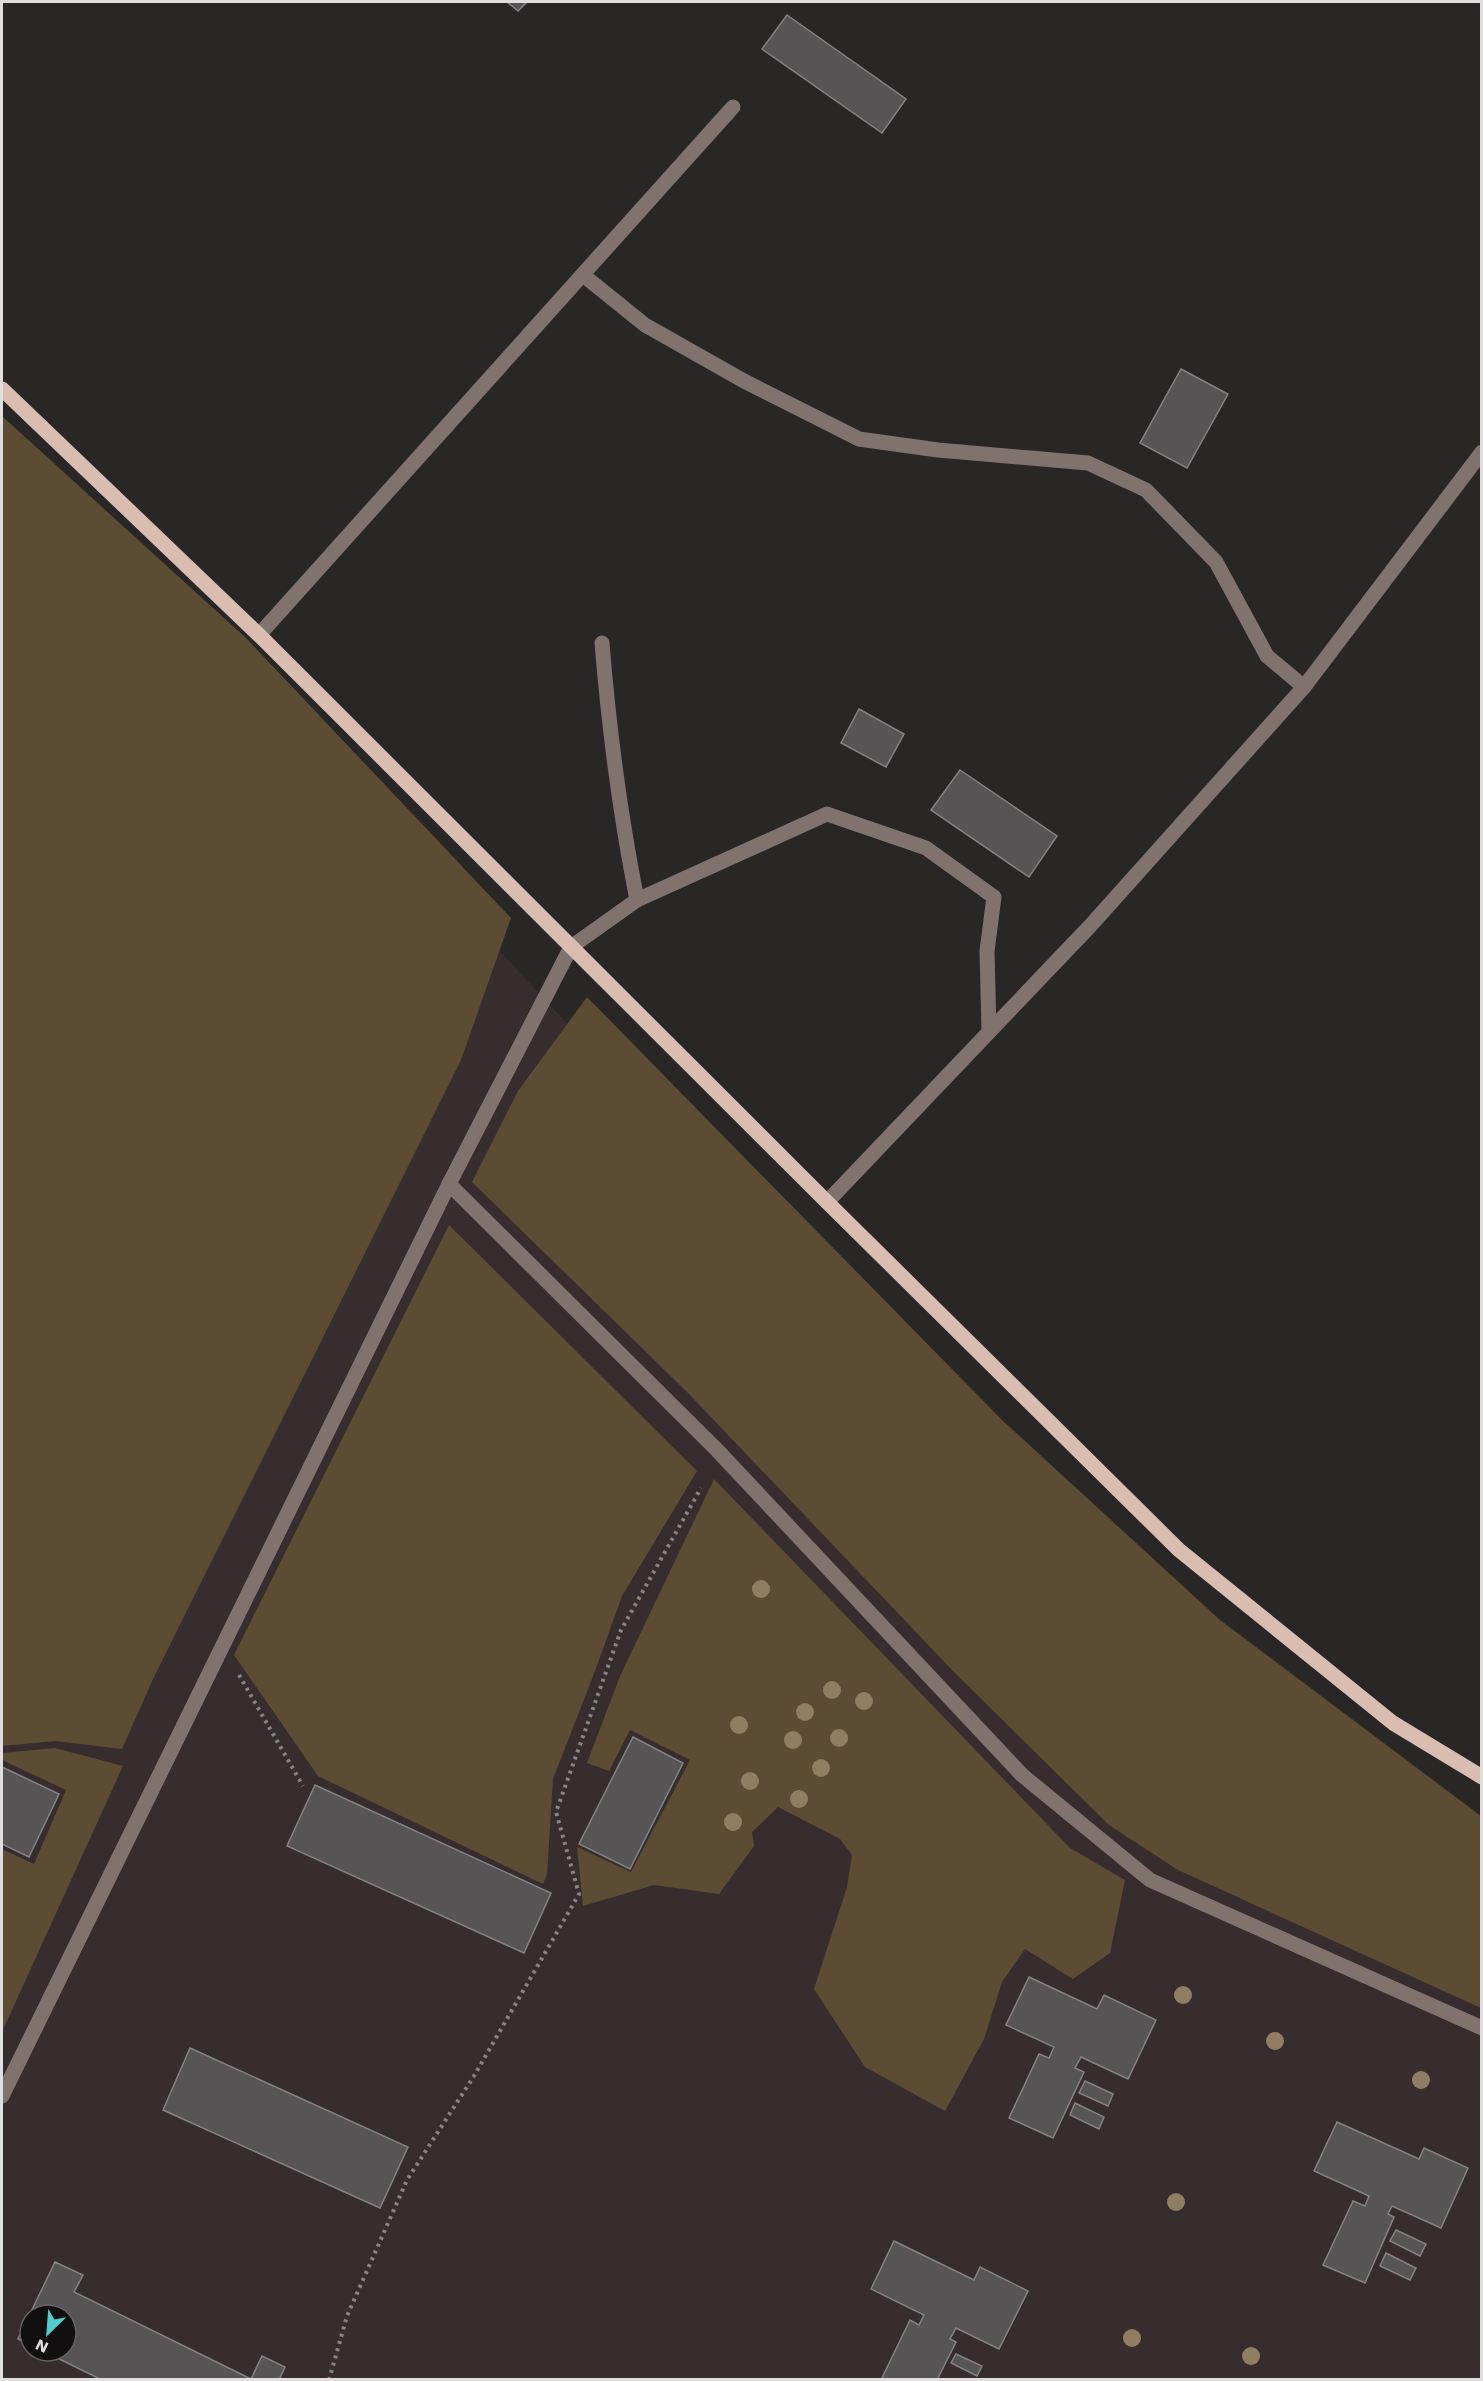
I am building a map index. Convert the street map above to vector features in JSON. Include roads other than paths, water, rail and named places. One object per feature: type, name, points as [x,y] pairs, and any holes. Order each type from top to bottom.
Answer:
[{"type":"main road","points":[[2,388],[259,635],[1179,1550],[1393,1723],[1482,1777]]},
{"type":"street","points":[[259,635],[733,107]]},
{"type":"street","points":[[583,274],[645,325],[744,381],[859,439],[938,450],[1088,463],[1146,490],[1216,562],[1267,656],[1304,687]]},
{"type":"street","points":[[827,1202],[1090,925],[1304,687],[1482,452]]},
{"type":"street","points":[[602,643],[608,727],[620,815],[637,900]]},
{"type":"street","points":[[2,2096],[449,1184],[571,946],[637,900],[827,813],[926,848],[994,897],[987,951],[989,1031]]},
{"type":"street","points":[[449,1184],[717,1450],[1022,1775],[1150,1880],[1482,2028]]}]
